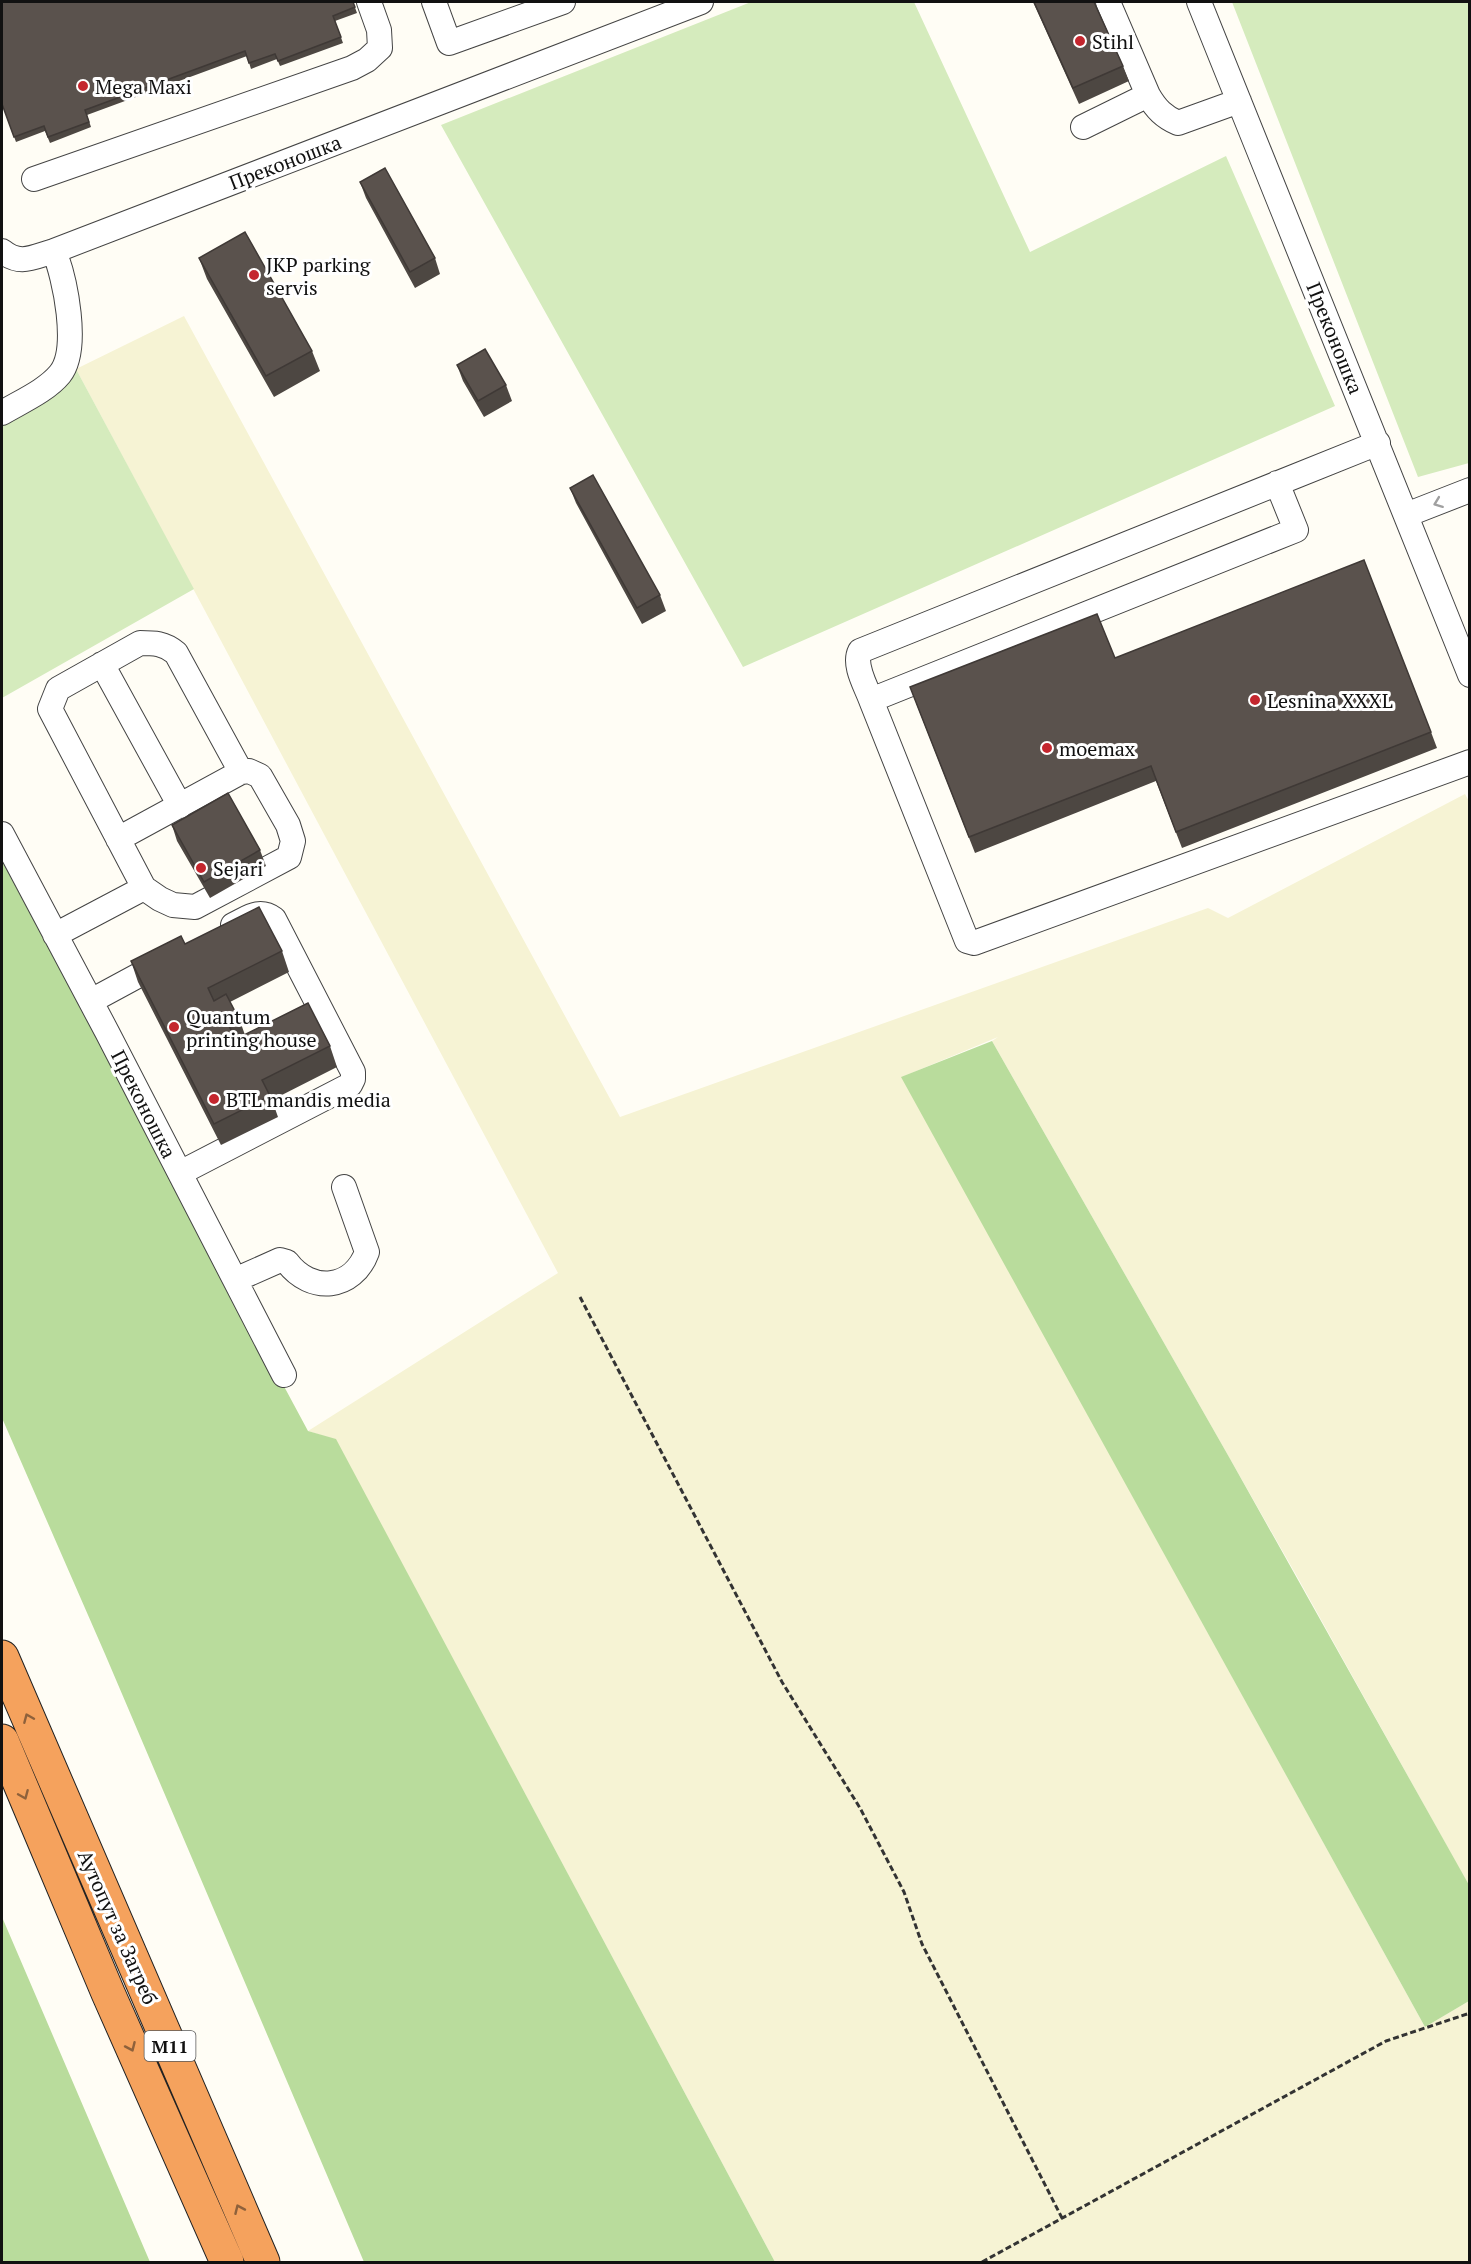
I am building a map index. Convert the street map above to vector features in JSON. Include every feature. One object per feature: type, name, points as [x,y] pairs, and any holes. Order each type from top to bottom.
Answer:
[{"type":"highway","name":"Аутопут за Загреб","points":[[2,1657],[263,2262]]},
{"type":"highway","name":"Аутопут за Загреб","points":[[2,1741],[108,1994],[227,2262]]},
{"type":"street","points":[[34,179],[352,68],[367,60],[380,48],[380,38],[369,2]]},
{"type":"street","points":[[434,2],[449,43],[537,6],[563,2]]},
{"type":"street","name":"Преконошка","points":[[2,251],[19,261],[54,251],[701,2]]},
{"type":"street","points":[[1108,2],[1148,95],[1156,109],[1168,119],[1178,123],[1239,101]]},
{"type":"street","name":"Преконошка","points":[[1199,2],[1470,675]]},
{"type":"street","points":[[1083,127],[1148,95]]},
{"type":"street","points":[[2,413],[58,376],[64,367],[69,347],[68,306],[61,268],[54,251]]},
{"type":"street","points":[[1378,443],[860,651],[857,657],[859,668],[967,941],[974,944],[1470,762]]},
{"type":"street","points":[[871,700],[1296,530],[1277,483]]},
{"type":"street","points":[[1406,515],[1470,490]]},
{"type":"street","points":[[118,839],[241,772],[249,771],[260,776],[288,825],[293,841],[289,857],[195,907],[174,905],[144,888],[118,839],[50,710],[58,689],[102,664],[140,644],[154,643],[168,646],[176,653],[241,772]]},
{"type":"street","points":[[102,664],[180,806]]},
{"type":"street","name":"Преконошка","points":[[2,834],[284,1375]]},
{"type":"street","points":[[55,935],[144,888]]},
{"type":"street","points":[[180,1173],[350,1085],[353,1079],[353,1072],[274,919],[268,914],[256,913],[215,935]]},
{"type":"street","points":[[91,1001],[184,952]]},
{"type":"street","points":[[235,1280],[280,1260],[287,1262],[296,1273],[313,1282],[330,1284],[353,1275],[362,1265],[368,1252],[344,1187]]},
{"type":"path","points":[[580,1297],[782,1682],[860,1808],[904,1892],[922,1944],[1062,2218]]},
{"type":"path","points":[[982,2262],[1386,2041],[1470,2013]]},
{"type":"shaded area","points":[[184,316],[620,1117],[1208,908],[1228,918],[1465,794],[1470,803],[1469,1886],[1299,1580],[992,1041],[998,1037],[902,1077],[1425,2027],[1469,2001],[1469,2262],[775,2262],[336,1440],[308,1431],[558,1273],[76,369]]},
{"type":"green space","points":[[751,2],[914,2],[1030,252],[1226,156],[1335,406],[743,667],[441,125]]},
{"type":"green space","points":[[1232,2],[1469,2],[1469,463],[1418,477]]},
{"type":"green space","points":[[76,369],[194,589],[2,698],[2,416]]},
{"type":"green space","points":[[2,861],[308,1431],[336,1439],[775,2262],[364,2262],[2,1418]]},
{"type":"green space","points":[[992,1041],[1469,1885],[1469,2001],[1425,2027],[901,1077]]},
{"type":"green space","points":[[2,1917],[150,2262],[2,2262]]},
{"type":"building","name":"Mega Maxi","points":[[2,2],[353,2],[355,7],[333,16],[341,37],[278,61],[275,54],[249,63],[245,51],[85,110],[89,122],[48,137],[44,126],[14,137],[2,104]]},
{"type":"building","points":[[1034,2],[1094,2],[1123,66],[1073,88]]},
{"type":"building","points":[[385,168],[435,258],[410,272],[360,182]]},
{"type":"building","points":[[245,232],[312,351],[266,376],[199,258]]},
{"type":"building","points":[[485,349],[506,385],[478,401],[457,365]]},
{"type":"building","points":[[593,475],[660,595],[637,608],[570,488]]},
{"type":"building","points":[[1364,560],[1431,732],[1176,832],[1151,766],[969,837],[910,687],[1097,614],[1115,658]]},
{"type":"building","points":[[228,793],[260,850],[204,882],[172,825]]},
{"type":"building","points":[[259,907],[282,951],[208,988],[214,1001],[226,994],[240,1021],[229,1026],[236,1039],[308,1003],[330,1046],[262,1080],[270,1096],[214,1124],[131,961],[181,936],[185,944]]},
{"type":"place","name":"Stihl","points":[[1080,41]]},
{"type":"place","name":"Mega Maxi","points":[[83,86]]},
{"type":"place","name":"JKP parking servis","points":[[254,275]]},
{"type":"place","name":"Lesnina XXXL","points":[[1255,700]]},
{"type":"place","name":"moemax","points":[[1047,748]]},
{"type":"place","name":"Sejari","points":[[201,868]]},
{"type":"place","name":"Quantum printing house","points":[[174,1027]]},
{"type":"place","name":"BTL mandis media","points":[[214,1099]]}]
